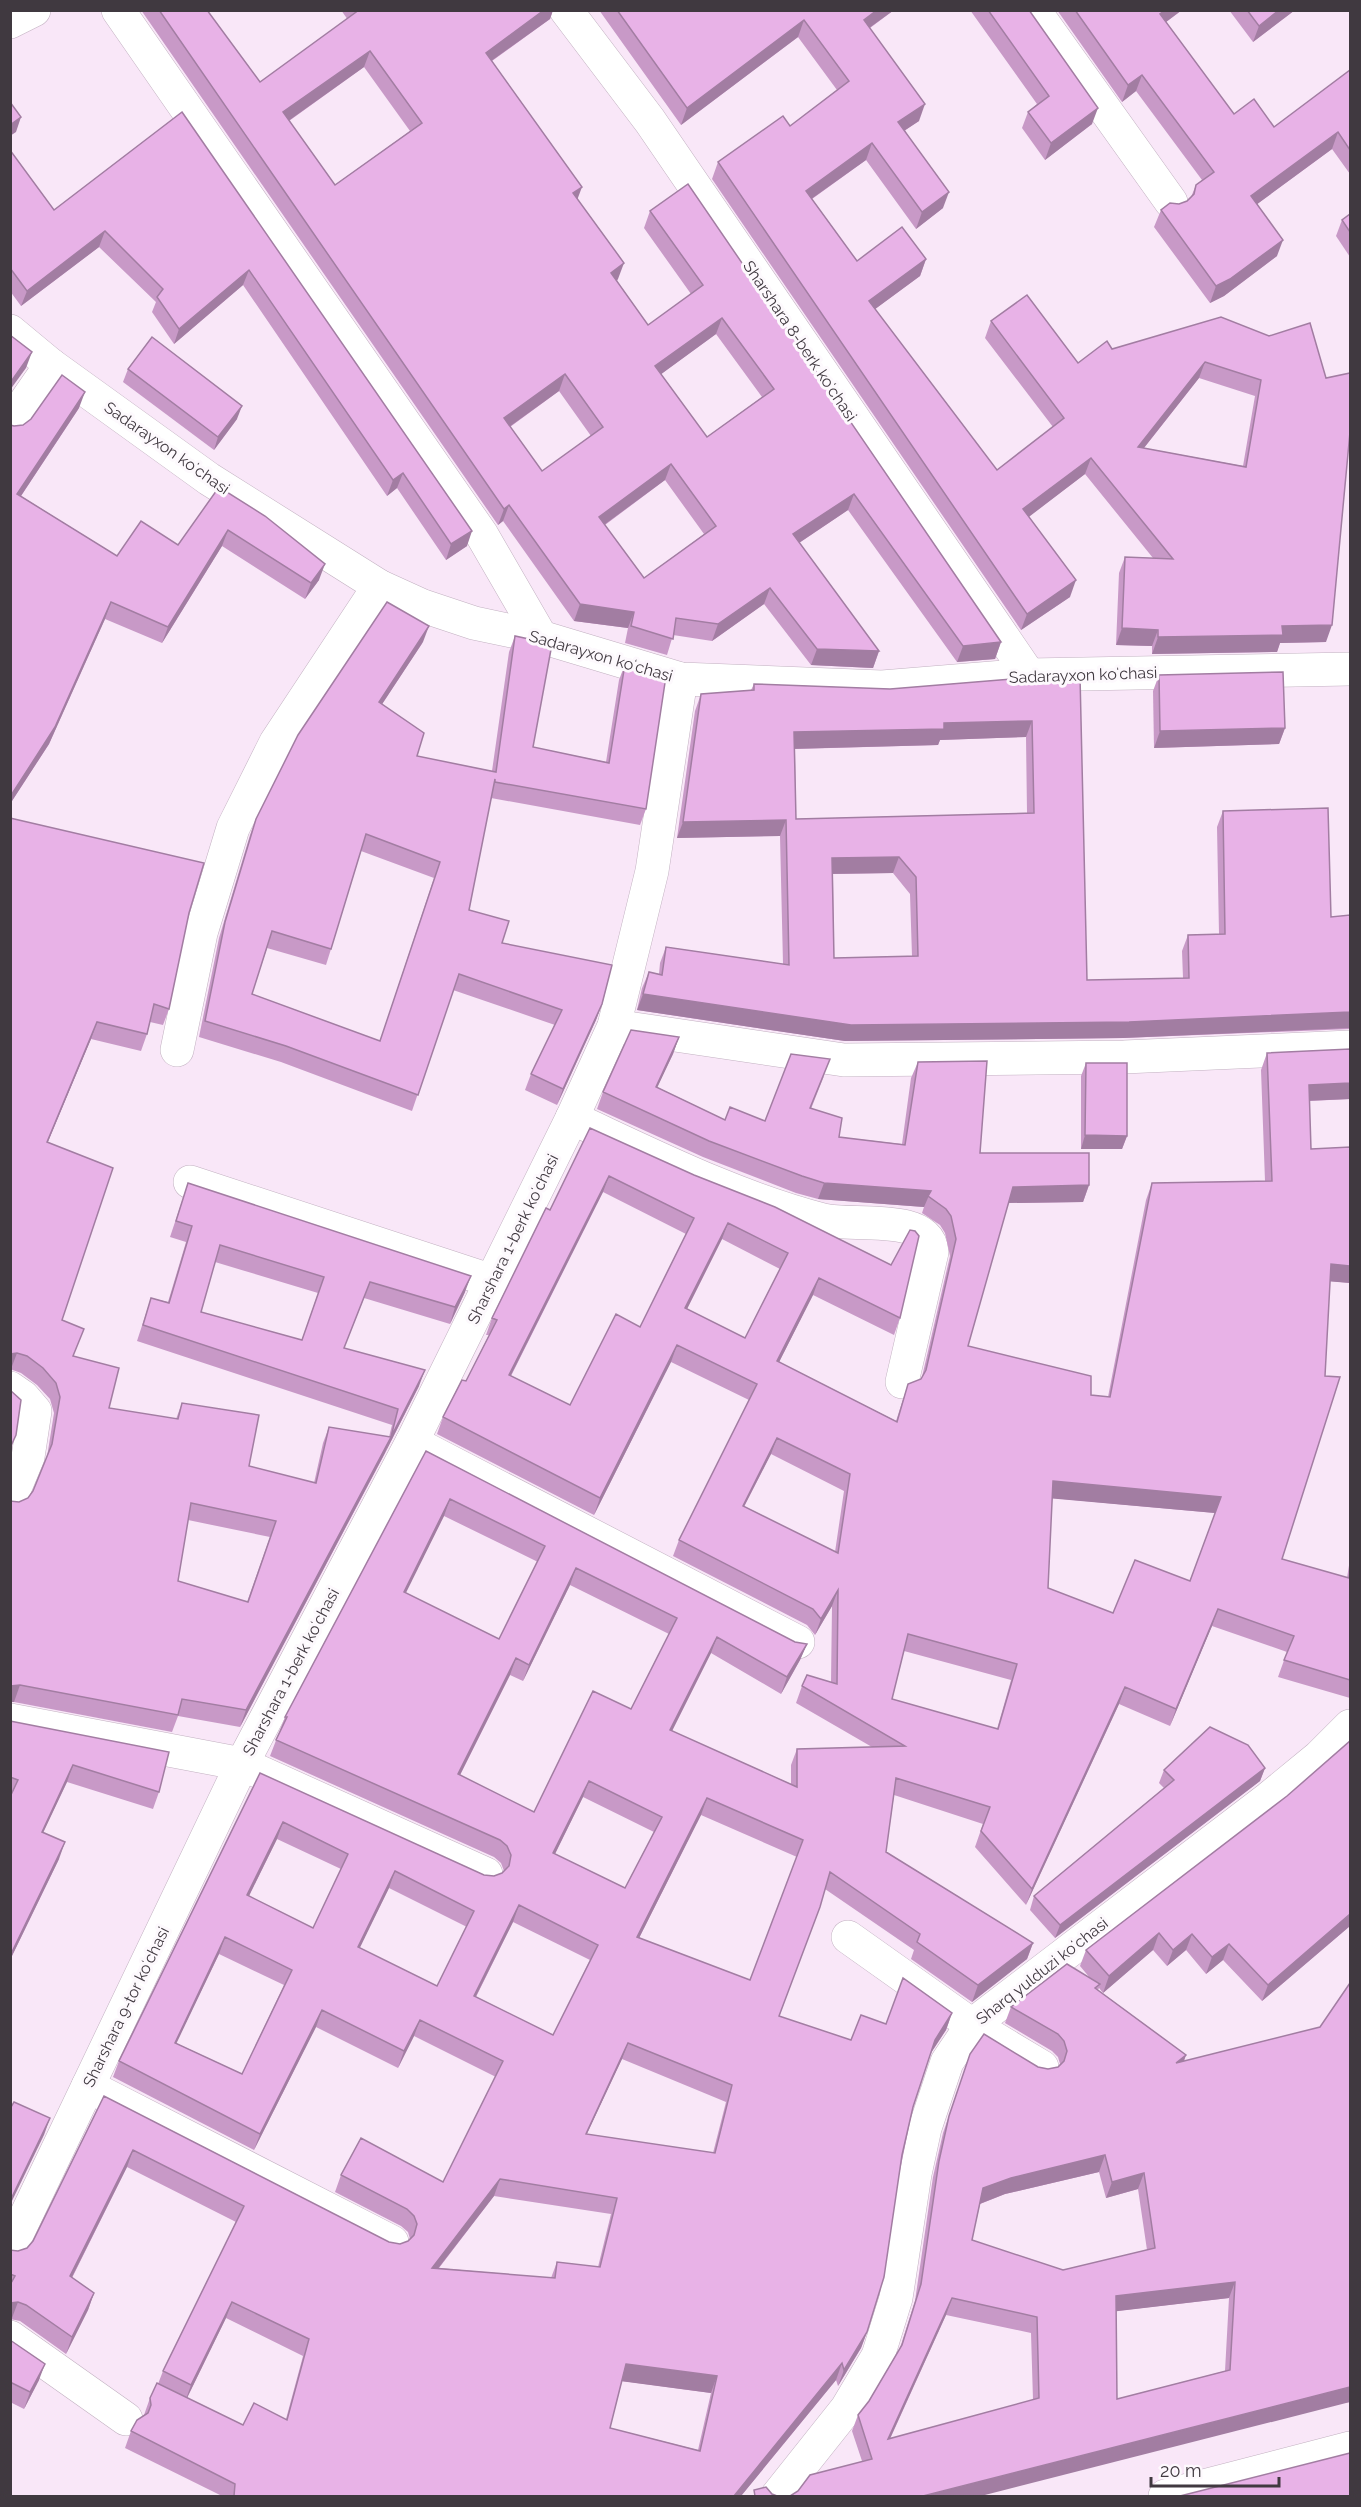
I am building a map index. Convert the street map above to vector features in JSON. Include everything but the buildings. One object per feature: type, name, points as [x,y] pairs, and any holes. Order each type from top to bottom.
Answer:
[{"type":"street","points":[[10,22],[34,10]]},
{"type":"street","points":[[118,10],[482,535],[541,637]]},
{"type":"street","name":"Sharshara 8-berk koʻchasi","points":[[566,10],[650,122],[1029,675]]},
{"type":"street","points":[[1034,10],[1172,202]]},
{"type":"street","name":"Sadarayxon koʻchasi","points":[[10,331],[51,365],[209,479],[379,586],[423,606],[474,622],[541,637],[681,679],[882,687],[1029,675],[1350,669]]},
{"type":"street","points":[[10,424],[51,365]]},
{"type":"street","points":[[177,1050],[201,933],[233,828],[276,742],[379,586]]},
{"type":"street","name":"Sharshara 1-berk koʻchasi","points":[[242,1764],[412,1442],[572,1118],[614,1026],[652,871],[681,679]]},
{"type":"street","points":[[614,1026],[844,1060],[1124,1057],[1350,1047]]},
{"type":"street","points":[[572,1118],[741,1194],[825,1221],[905,1226],[922,1232],[931,1242],[932,1252],[902,1382]]},
{"type":"street","points":[[190,1182],[492,1281]]},
{"type":"street","points":[[10,1388],[35,1411],[28,1457],[10,1500]]},
{"type":"street","points":[[412,1442],[798,1642]]},
{"type":"street","points":[[10,1720],[242,1764],[486,1874]]},
{"type":"street","name":"Sharq yulduzi koʻchasi","points":[[777,2496],[847,2408],[878,2356],[896,2298],[915,2174],[931,2106],[947,2062],[972,2025],[1269,1798],[1319,1757],[1350,1726]]},
{"type":"street","name":"Sharshara 9-tor koʻchasi","points":[[10,2249],[242,1764]]},
{"type":"street","points":[[848,1937],[972,2025],[1042,2067]]},
{"type":"street","points":[[88,2086],[392,2242]]},
{"type":"street","points":[[10,2337],[126,2419]]},
{"type":"street","points":[[1165,2496],[1350,2448]]}]
